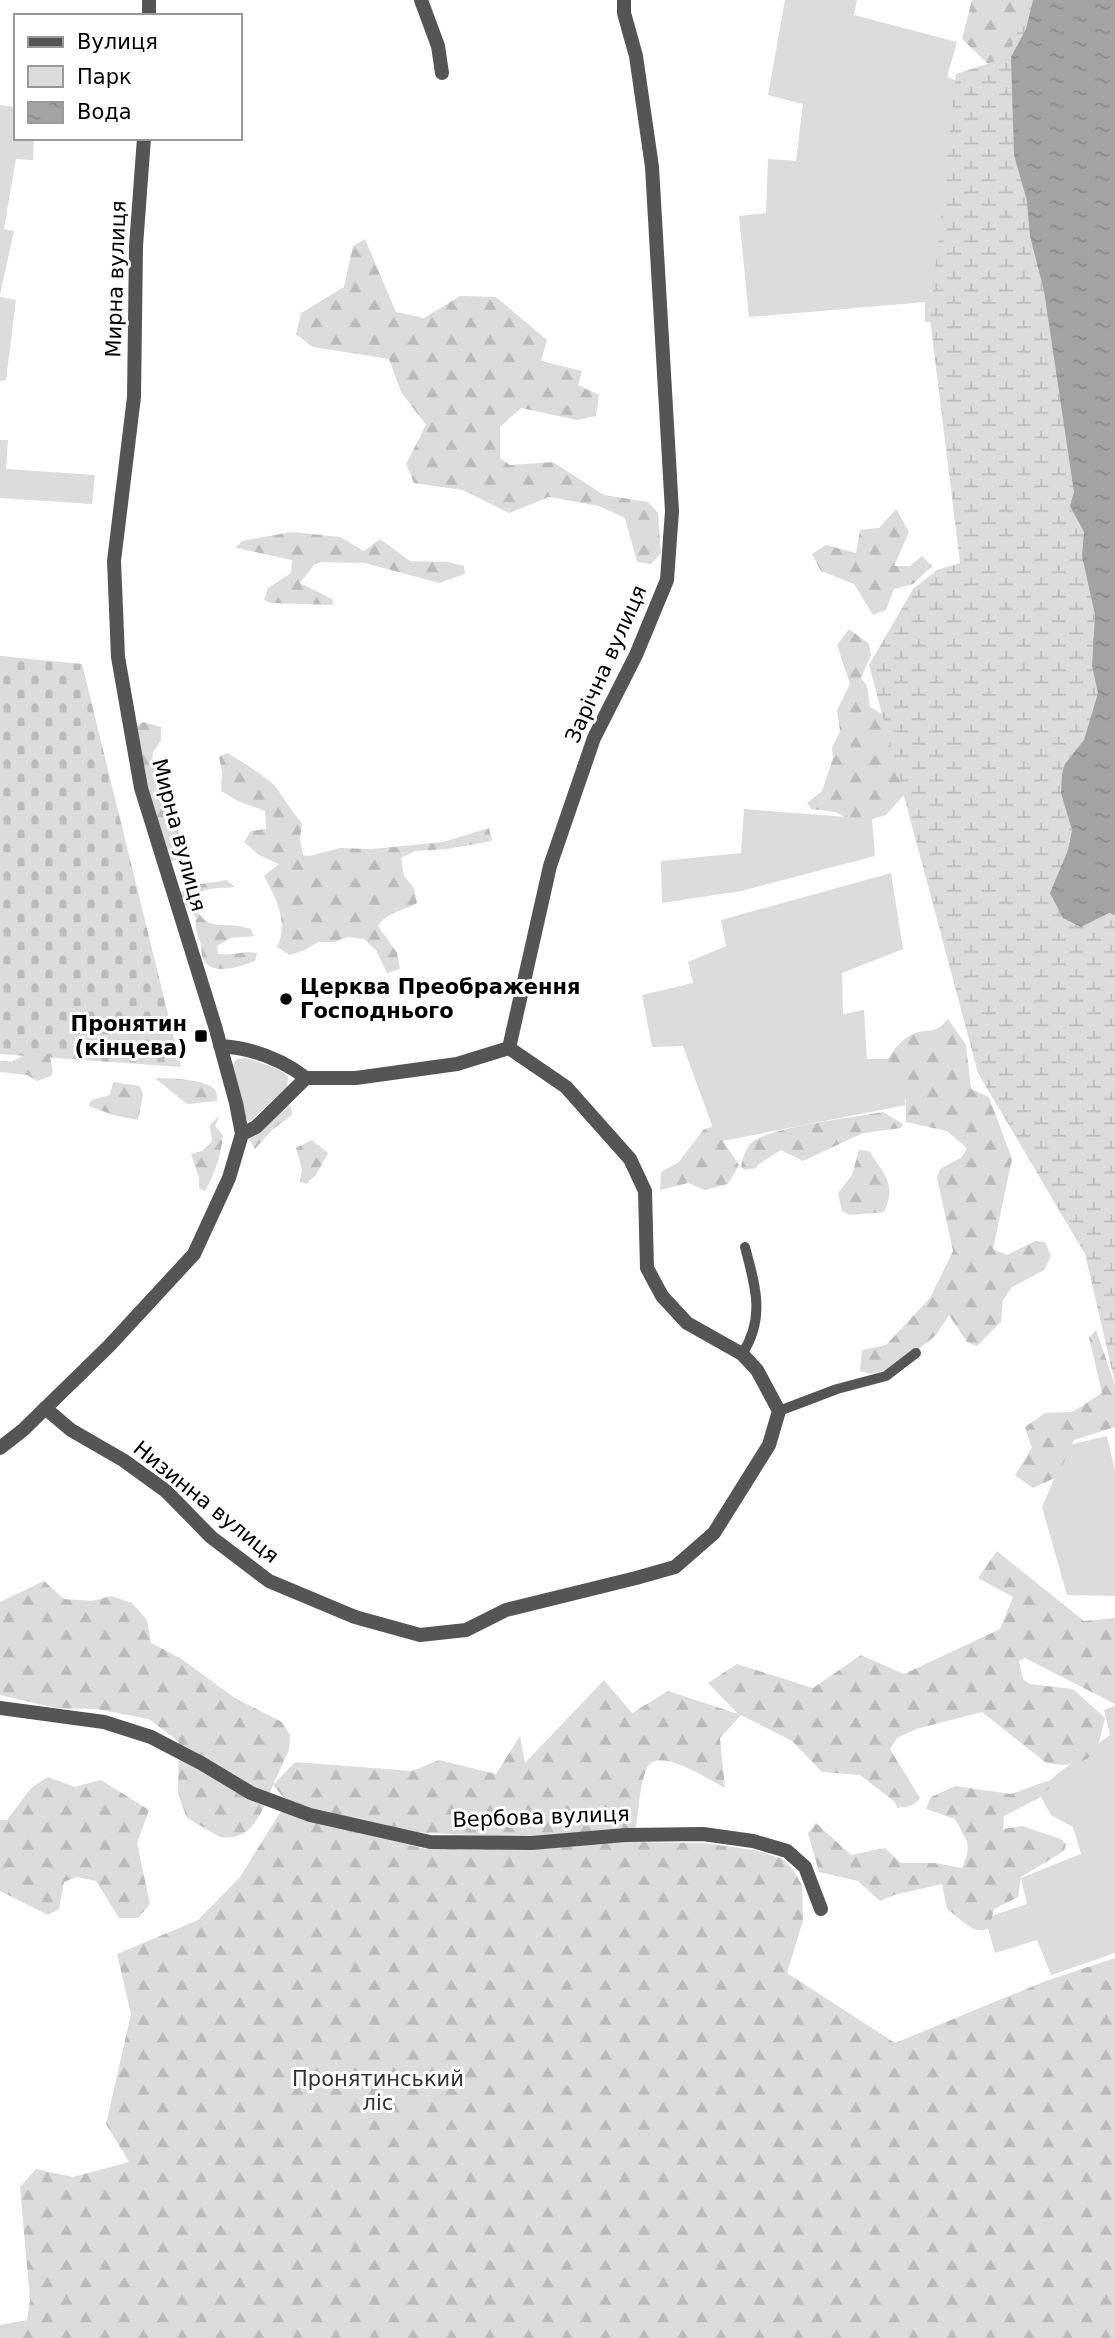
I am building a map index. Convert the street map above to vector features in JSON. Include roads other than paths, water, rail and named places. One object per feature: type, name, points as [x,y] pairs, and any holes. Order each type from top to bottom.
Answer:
[{"type":"street","points":[[421,0],[438,46],[442,73]]},
{"type":"street","name":"Зарічна вулиця","points":[[509,1048],[550,866],[594,738],[636,655],[667,580],[673,511],[652,167],[636,56],[624,13],[624,0]]},
{"type":"street","name":"Мирна вулиця","points":[[0,1448],[109,1346],[194,1254],[229,1178],[242,1134],[220,1046],[141,788],[118,657],[114,562],[134,397],[136,246],[144,140]]},
{"type":"street","points":[[220,1046],[245,1048],[291,1067],[306,1078],[356,1079],[457,1064],[509,1048],[566,1087],[630,1159],[645,1191],[647,1268],[662,1296],[687,1323],[742,1354],[757,1370],[779,1411]]},
{"type":"street","points":[[242,1134],[256,1127],[306,1078]]},
{"type":"street","name":"Низинна вулиця","points":[[45,1408],[71,1430],[123,1460],[166,1491],[211,1537],[269,1581],[355,1617],[421,1635],[466,1630],[506,1610],[675,1567],[714,1533],[769,1445],[779,1411]]},
{"type":"street","name":"Вербова вулиця","points":[[0,1708],[104,1721],[151,1737],[251,1793],[310,1815],[430,1842],[532,1843],[626,1835],[703,1834],[753,1841],[787,1851],[805,1867],[821,1909]]},
{"type":"lane","points":[[742,1354],[751,1340],[758,1307],[745,1247]]},
{"type":"lane","points":[[779,1411],[837,1389],[886,1376],[916,1353]]},
{"type":"water","points":[[1033,0],[1115,0],[1115,915],[1109,913],[1081,927],[1063,918],[1050,893],[1068,850],[1072,830],[1061,793],[1062,774],[1065,764],[1084,740],[1098,693],[1092,666],[1095,615],[1082,556],[1084,532],[1070,506],[1074,492],[1044,291],[1030,236],[1027,201],[1014,155],[1011,57],[1026,29]]},
{"type":"place","name":"Церква Преображення Господнього","points":[[286,999]]},
{"type":"place","name":"Пронятин (кінцева)","points":[[201,1036]]},
{"type":"park label","name":"Пронятинський ліс","points":[[378,2091]]}]
